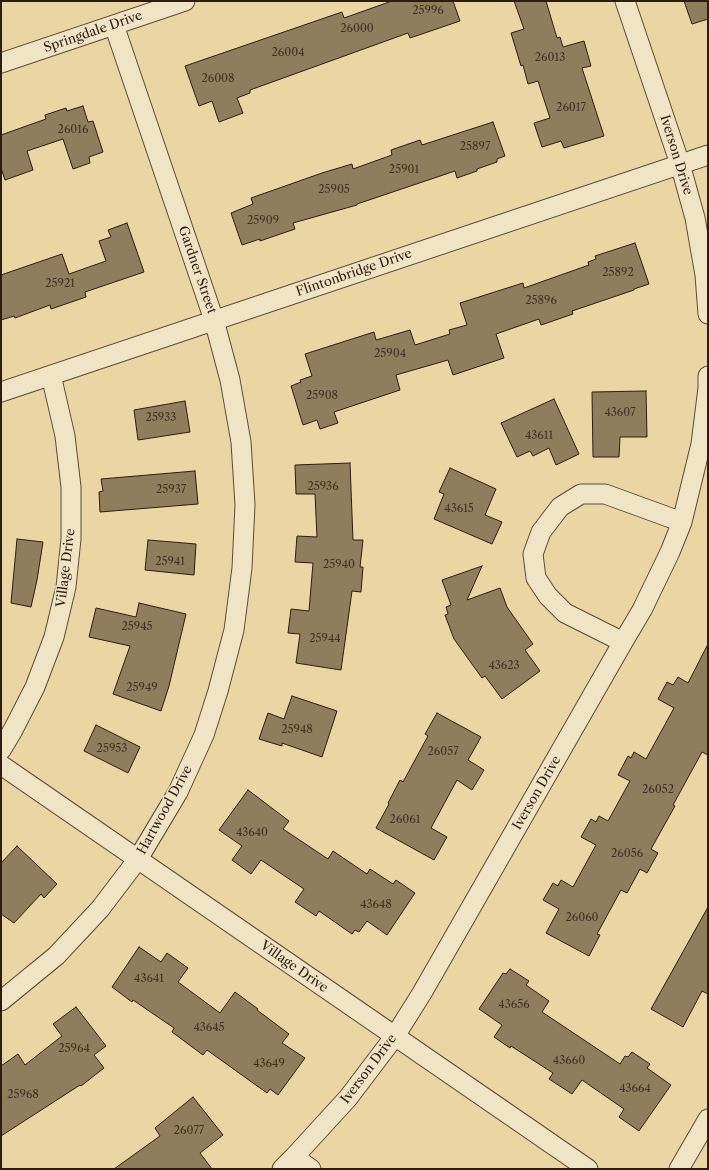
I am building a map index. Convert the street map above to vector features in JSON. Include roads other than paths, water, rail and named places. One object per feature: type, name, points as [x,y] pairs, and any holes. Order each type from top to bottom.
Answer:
[{"type":"street","name":"Springdale Drive","points":[[1,63],[185,1]]},
{"type":"street","name":"Iverson Drive","points":[[625,1],[680,164],[695,218],[705,275],[708,314]]},
{"type":"street","name":"Gardner Street","points":[[114,25],[214,320],[230,380],[241,442],[245,506],[244,523]]},
{"type":"street","name":"Flintonbridge Drive","points":[[1,392],[708,155]]},
{"type":"street","name":"Village Drive","points":[[1,750],[35,687],[54,637],[66,587],[71,539],[72,487],[65,436],[50,375]]},
{"type":"street","name":"Iverson Drive","points":[[288,1163],[348,1098],[394,1036],[426,986],[642,610],[670,552],[682,522],[701,444],[708,388],[708,376]]},
{"type":"street","points":[[623,642],[565,613],[548,596],[536,578],[533,554],[541,532],[560,507],[581,494],[605,494],[682,522]]},
{"type":"street","name":"Hartwood Drive","points":[[1,1001],[56,956],[100,909],[138,859],[178,792],[204,734],[218,691],[234,630],[242,568],[244,523]]},
{"type":"street","name":"Village Drive","points":[[1,765],[588,1169]]},
{"type":"street","points":[[679,1169],[708,1119]]},
{"type":"street","points":[[288,1163],[311,1169]]}]
